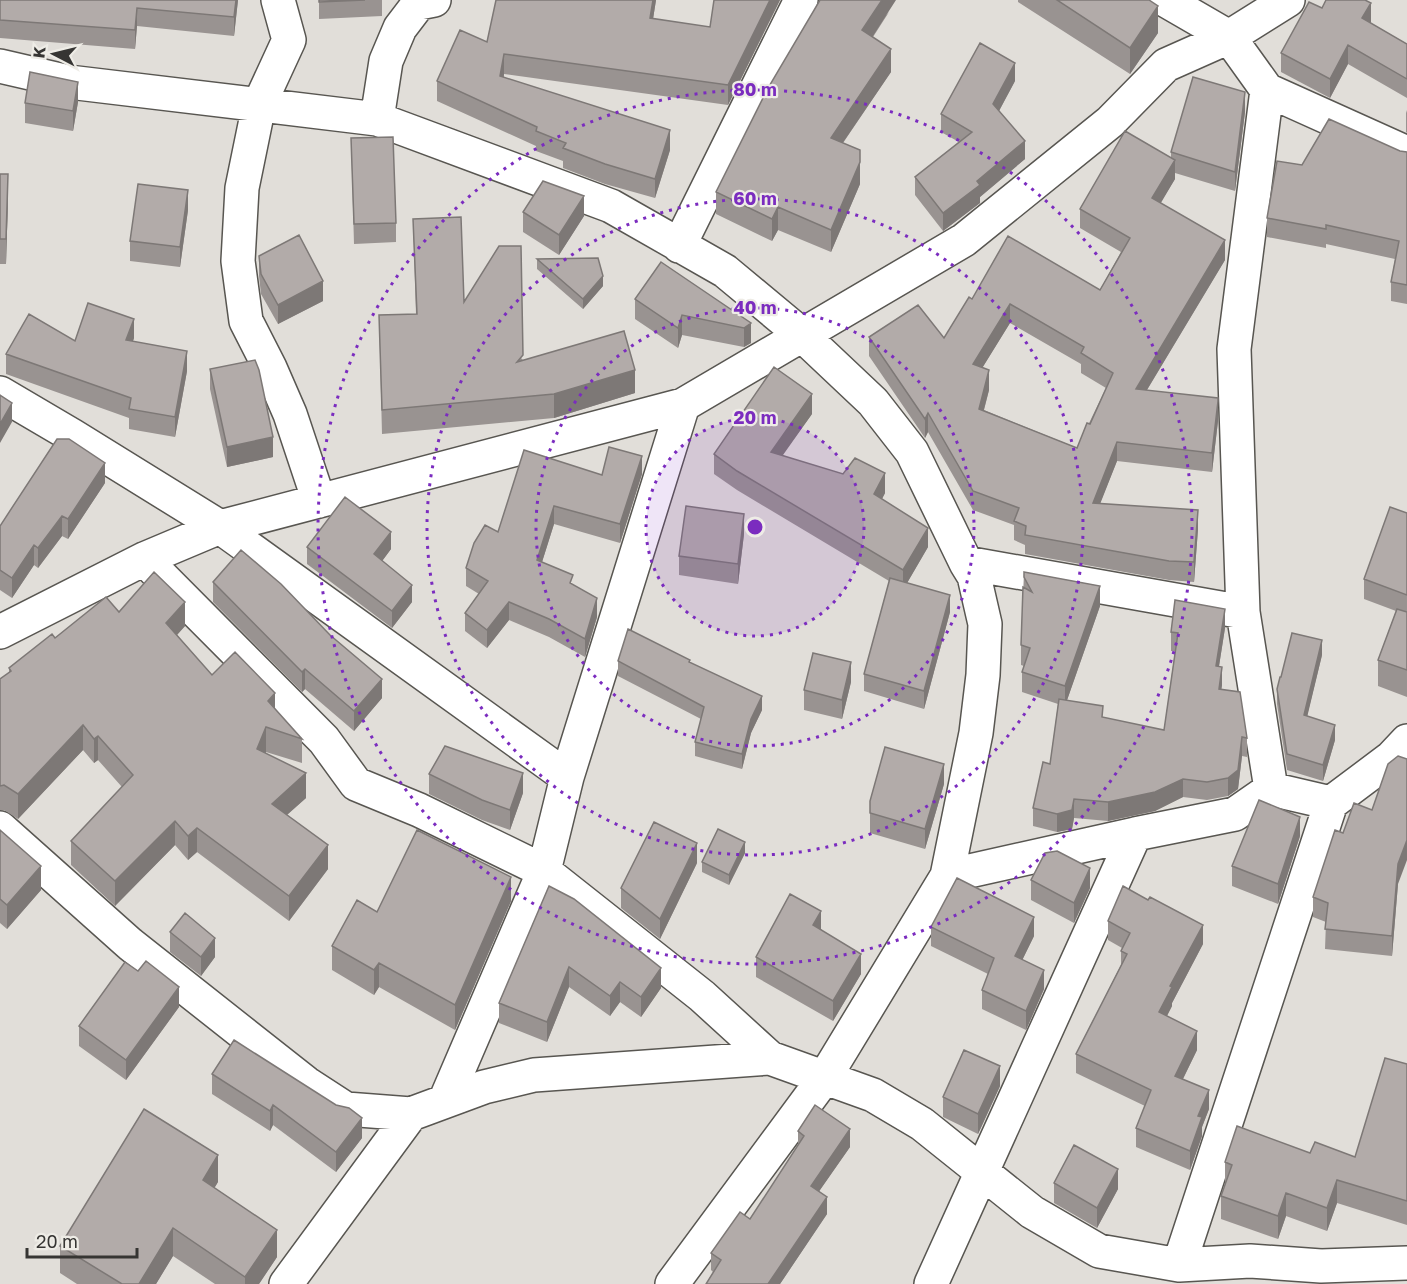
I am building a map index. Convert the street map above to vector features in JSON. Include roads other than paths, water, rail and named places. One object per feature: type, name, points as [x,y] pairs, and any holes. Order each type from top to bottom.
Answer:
[{"type":"street","points":[[278,0],[289,40],[259,105],[242,188],[238,261],[246,321],[290,414],[319,501]]},
{"type":"street","points":[[377,119],[386,60],[400,28],[419,3],[434,0]]},
{"type":"street","points":[[679,246],[801,0]]},
{"type":"street","points":[[1165,0],[1229,37],[1267,90],[1407,153]]},
{"type":"street","points":[[0,632],[144,559],[220,527],[683,405],[964,240],[1110,122],[1166,66],[1229,37],[1288,0]]},
{"type":"street","points":[[0,66],[69,82],[377,119],[611,206],[725,271],[802,334],[873,402],[912,452],[974,576],[986,624],[976,734],[946,876],[825,1077],[672,1284]]},
{"type":"street","points":[[1267,90],[1234,349],[1243,612],[1271,789]]},
{"type":"street","points":[[0,393],[220,527],[567,777]]},
{"type":"street","points":[[445,1101],[544,871],[567,777],[683,405]]},
{"type":"street","points":[[144,559],[324,740],[356,784],[419,810],[544,871],[702,996],[770,1058]]},
{"type":"street","points":[[966,563],[1243,612]]},
{"type":"street","points":[[1179,1265],[1331,803],[1391,758],[1407,741]]},
{"type":"street","points":[[946,876],[1235,814],[1271,789],[1331,803]]},
{"type":"street","points":[[0,828],[130,944],[306,1083],[346,1109],[411,1114],[484,1087],[534,1075],[770,1058],[873,1095],[922,1124],[1032,1212],[1099,1251],[1179,1265],[1250,1261],[1321,1266],[1407,1263]]},
{"type":"street","points":[[931,1284],[1135,834]]},
{"type":"street","points":[[286,1284],[411,1114]]}]
